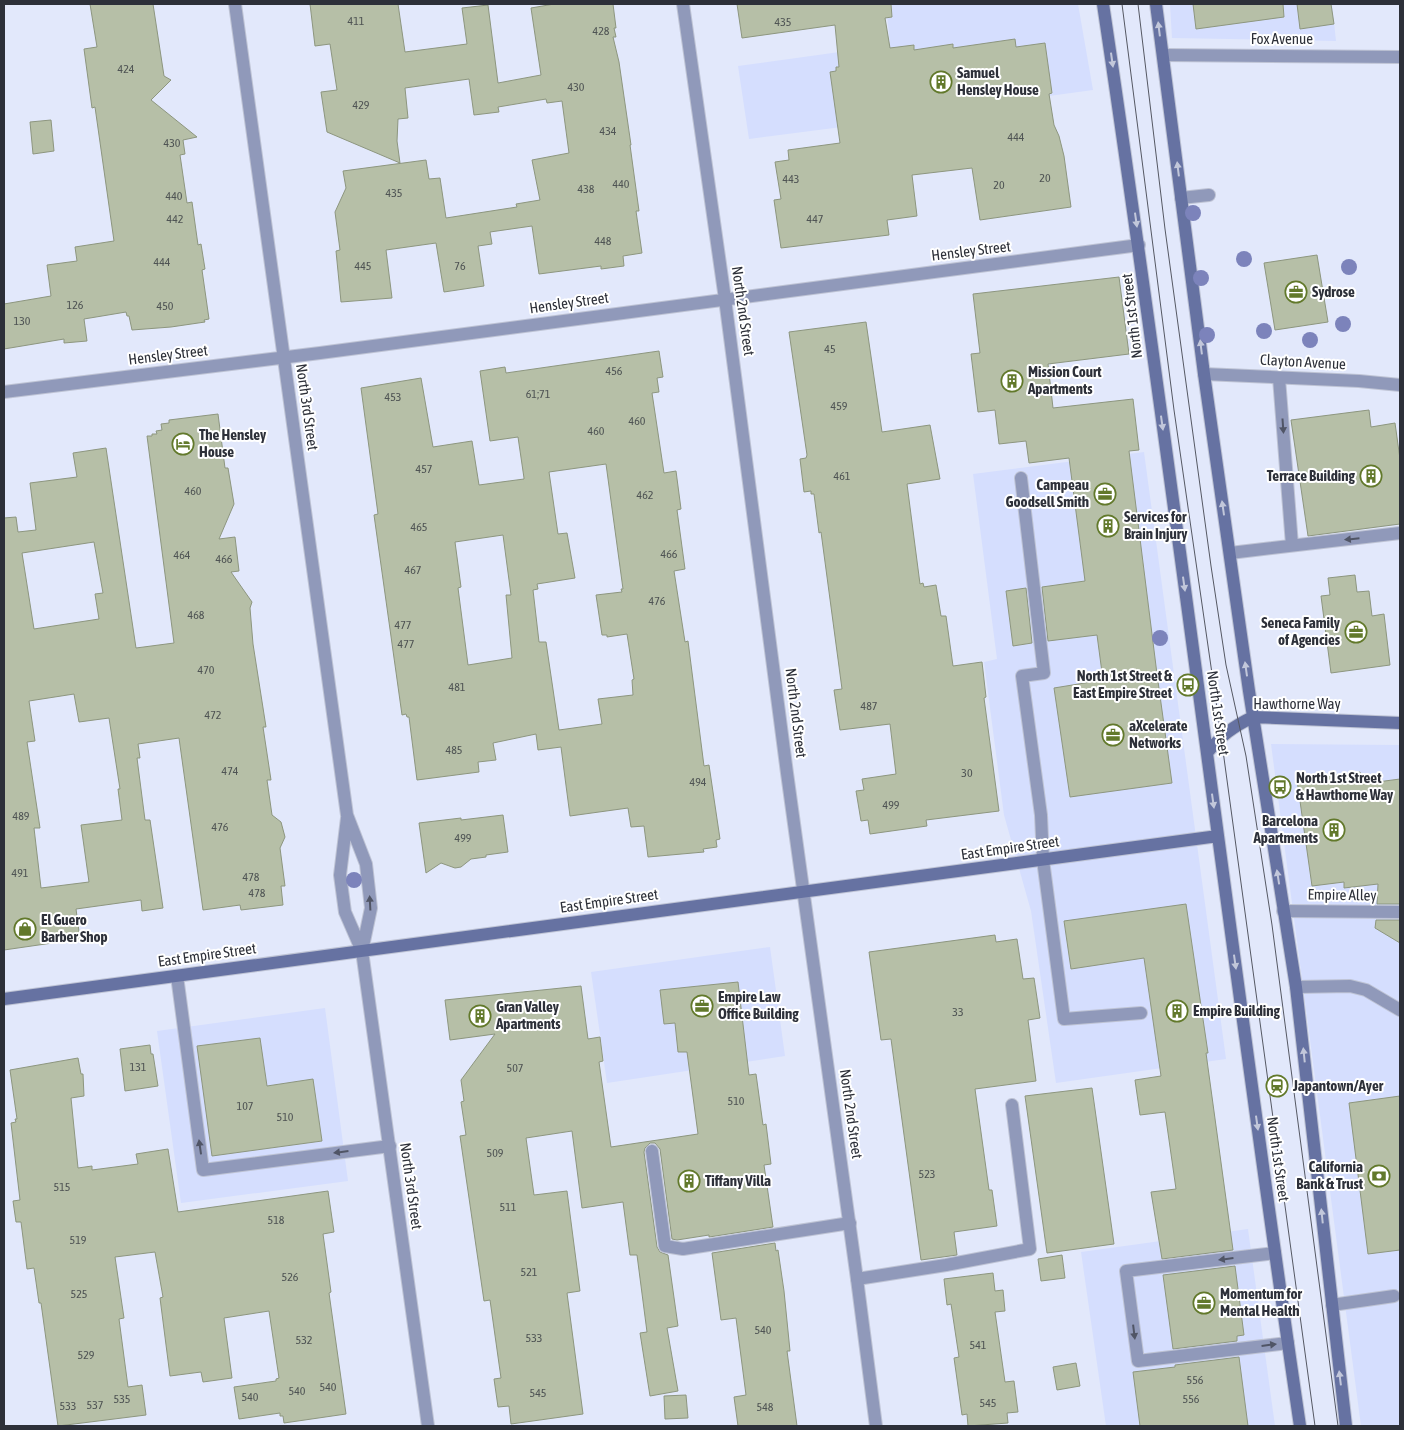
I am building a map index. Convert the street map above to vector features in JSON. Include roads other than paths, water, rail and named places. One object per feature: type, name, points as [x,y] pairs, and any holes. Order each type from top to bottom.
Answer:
[{"type":"main road","name":"North 1st Street","points":[[1103,4],[1139,245],[1155,375],[1300,1426]]},
{"type":"main road","points":[[1156,4],[1204,374],[1253,717],[1296,987],[1346,1426]]},
{"type":"main road","name":"Hawthorne Way","points":[[1207,753],[1221,736],[1253,717],[1400,722]]},
{"type":"main road","name":"East Empire Street","points":[[4,999],[1218,836]]},
{"type":"street","name":"North 3rd Street","points":[[235,4],[347,815],[366,864],[372,908],[362,951]]},
{"type":"street","name":"North 2nd Street","points":[[683,4],[725,299],[876,1426]]},
{"type":"street","name":"Fox Avenue","points":[[1162,55],[1400,56]]},
{"type":"street","points":[[1181,198],[1209,195]]},
{"type":"street","name":"Hensley Street","points":[[4,392],[1139,245]]},
{"type":"street","name":"Clayton Avenue","points":[[1204,374],[1400,385]]},
{"type":"street","points":[[1280,378],[1292,546]]},
{"type":"street","points":[[1021,478],[1044,673],[1022,676],[1041,815],[1043,860],[1064,1019],[1141,1013]]},
{"type":"street","points":[[1230,553],[1400,533]]},
{"type":"street","name":"North 3rd Street","points":[[347,815],[340,875],[345,912],[362,951],[428,1426]]},
{"type":"street","name":"Empire Alley","points":[[1283,911],[1400,912]]},
{"type":"street","points":[[177,976],[203,1170],[390,1146]]},
{"type":"street","points":[[1296,987],[1350,986],[1366,990],[1400,1010]]},
{"type":"street","points":[[857,1279],[1030,1249],[1012,1105]]},
{"type":"street","points":[[652,1151],[665,1246],[683,1249],[850,1223]]},
{"type":"street","points":[[1275,1253],[1126,1271],[1138,1361],[1288,1343]]},
{"type":"street","points":[[1332,1305],[1394,1296]]},
{"type":"tram line","points":[[1122,4],[1174,410],[1221,736],[1315,1426]]},
{"type":"tram line","points":[[1138,4],[1165,229],[1211,566],[1226,665],[1246,756],[1272,925],[1338,1426]]},
{"type":"place","name":"Samuel Hensley House","points":[[941,82]]},
{"type":"place","name":"Sydrose","points":[[1296,292]]},
{"type":"place","name":"Mission Court Apartments","points":[[1012,381]]},
{"type":"place","name":"The Hensley House","points":[[183,444]]},
{"type":"place","name":"Terrace Building","points":[[1371,476]]},
{"type":"place","name":"Campeau Goodsell Smith","points":[[1105,494]]},
{"type":"place","name":"Services for Brain Injury","points":[[1108,526]]},
{"type":"place","name":"Seneca Family of Agencies","points":[[1356,632]]},
{"type":"place","name":"North 1st Street & East Empire Street","points":[[1188,685]]},
{"type":"place","name":"aXcelerate Networks","points":[[1113,735]]},
{"type":"place","name":"North 1st Street & Hawthorne Way","points":[[1280,787]]},
{"type":"place","name":"Barcelona Apartments","points":[[1334,830]]},
{"type":"place","name":"El Guero Barber Shop","points":[[25,929]]},
{"type":"place","name":"Empire Law Office Building","points":[[702,1006]]},
{"type":"place","name":"Empire Building","points":[[1177,1011]]},
{"type":"place","name":"Gran Valley Apartments","points":[[480,1016]]},
{"type":"place","name":"Japantown/Ayer","points":[[1277,1086]]},
{"type":"place","name":"California Bank & Trust","points":[[1379,1176]]},
{"type":"place","name":"Tiffany Villa","points":[[689,1181]]},
{"type":"place","name":"Momentum for Mental Health","points":[[1204,1303]]}]
